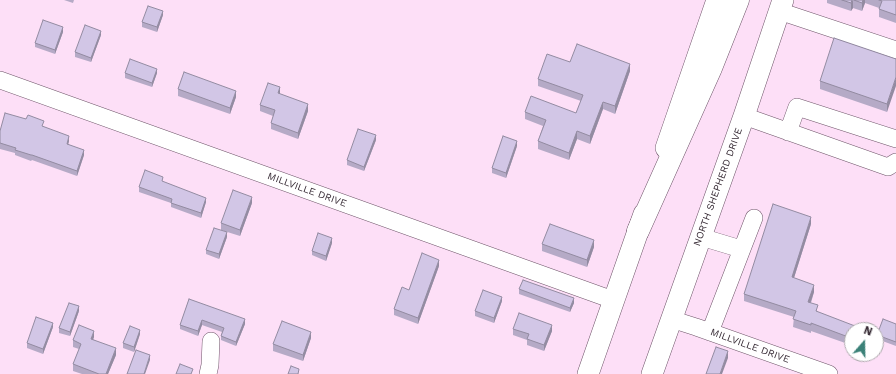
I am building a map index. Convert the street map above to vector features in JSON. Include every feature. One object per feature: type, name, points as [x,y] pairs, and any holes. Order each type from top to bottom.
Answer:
[{"type":"highway","points":[[638,231],[711,68],[738,0]]},
{"type":"main road","points":[[588,374],[716,0]]},
{"type":"main road","name":"NORTH SHEPHERD DRIVE","points":[[652,374],[744,116],[781,6]]},
{"type":"street","points":[[781,6],[896,50]]},
{"type":"street","name":"MILLVILLE DRIVE","points":[[0,80],[613,300]]},
{"type":"street","points":[[788,132],[797,106],[896,138]]},
{"type":"street","points":[[744,116],[888,167],[896,162]]},
{"type":"street","points":[[710,332],[754,218]]},
{"type":"street","points":[[701,237],[742,250]]},
{"type":"street","name":"MILLVILLE DRIVE","points":[[671,319],[828,374]]},
{"type":"street","points":[[208,374],[211,341]]},
{"type":"building","points":[[842,0],[852,0],[851,3]]},
{"type":"building","points":[[854,0],[863,0],[862,3]]},
{"type":"building","points":[[879,0],[896,0],[896,15],[879,9],[882,1]]},
{"type":"building","points":[[148,6],[163,11],[157,27],[142,22]]},
{"type":"building","points":[[43,20],[63,27],[55,50],[35,43]]},
{"type":"building","points":[[85,25],[101,31],[91,58],[75,52]]},
{"type":"building","points":[[834,38],[896,59],[896,77],[887,104],[820,81]]},
{"type":"building","points":[[577,44],[630,64],[615,106],[603,102],[590,136],[577,131],[569,153],[538,141],[546,120],[525,112],[531,96],[576,113],[583,95],[538,79],[547,54],[570,62]]},
{"type":"building","points":[[130,59],[157,69],[152,83],[125,73]]},
{"type":"building","points":[[184,72],[236,91],[230,108],[178,89]]},
{"type":"building","points":[[268,83],[280,87],[278,93],[308,104],[298,133],[271,123],[275,110],[260,105]]},
{"type":"building","points":[[5,113],[26,119],[28,115],[44,121],[42,126],[69,136],[67,144],[84,150],[77,171],[15,150],[16,148],[0,143],[0,131]]},
{"type":"building","points":[[358,129],[376,135],[364,167],[347,160]]},
{"type":"building","points":[[503,136],[517,141],[506,173],[492,168]]},
{"type":"building","points":[[145,170],[163,177],[162,181],[206,198],[201,213],[171,203],[172,199],[139,187]]},
{"type":"building","points":[[233,190],[252,197],[240,230],[221,223]]},
{"type":"building","points":[[773,204],[811,217],[792,277],[814,285],[808,302],[818,305],[816,311],[845,322],[844,335],[811,323],[811,325],[793,319],[796,311],[744,294]]},
{"type":"building","points":[[550,224],[594,240],[587,260],[542,244]]},
{"type":"building","points":[[214,228],[227,232],[219,254],[206,250]]},
{"type":"building","points":[[318,233],[332,238],[326,256],[312,251]]},
{"type":"building","points":[[422,253],[439,260],[418,318],[394,309],[402,287],[409,290]]},
{"type":"building","points":[[523,280],[574,298],[570,308],[519,289]]},
{"type":"building","points":[[483,290],[502,297],[494,318],[475,311]]},
{"type":"building","points":[[189,299],[245,319],[236,342],[221,336],[224,328],[202,320],[198,331],[180,325]]},
{"type":"building","points":[[69,303],[79,306],[70,332],[59,328]]},
{"type":"building","points":[[519,313],[552,325],[544,345],[527,339],[529,334],[513,329]]},
{"type":"building","points":[[36,317],[53,323],[43,349],[27,343]]},
{"type":"building","points":[[883,319],[896,324],[896,342],[884,338],[884,322],[882,322]]},
{"type":"building","points":[[282,321],[311,332],[303,355],[273,344]]},
{"type":"building","points":[[79,325],[94,331],[91,339],[116,348],[106,374],[99,374],[73,364],[81,344],[73,340]]},
{"type":"building","points":[[130,326],[140,330],[134,347],[123,343]]},
{"type":"building","points":[[716,347],[728,351],[720,374],[706,374]]},
{"type":"building","points":[[136,350],[150,355],[144,374],[127,374]]},
{"type":"building","points":[[180,364],[193,369],[191,374],[176,374]]},
{"type":"building","points":[[291,366],[299,369],[298,374],[288,374]]}]
